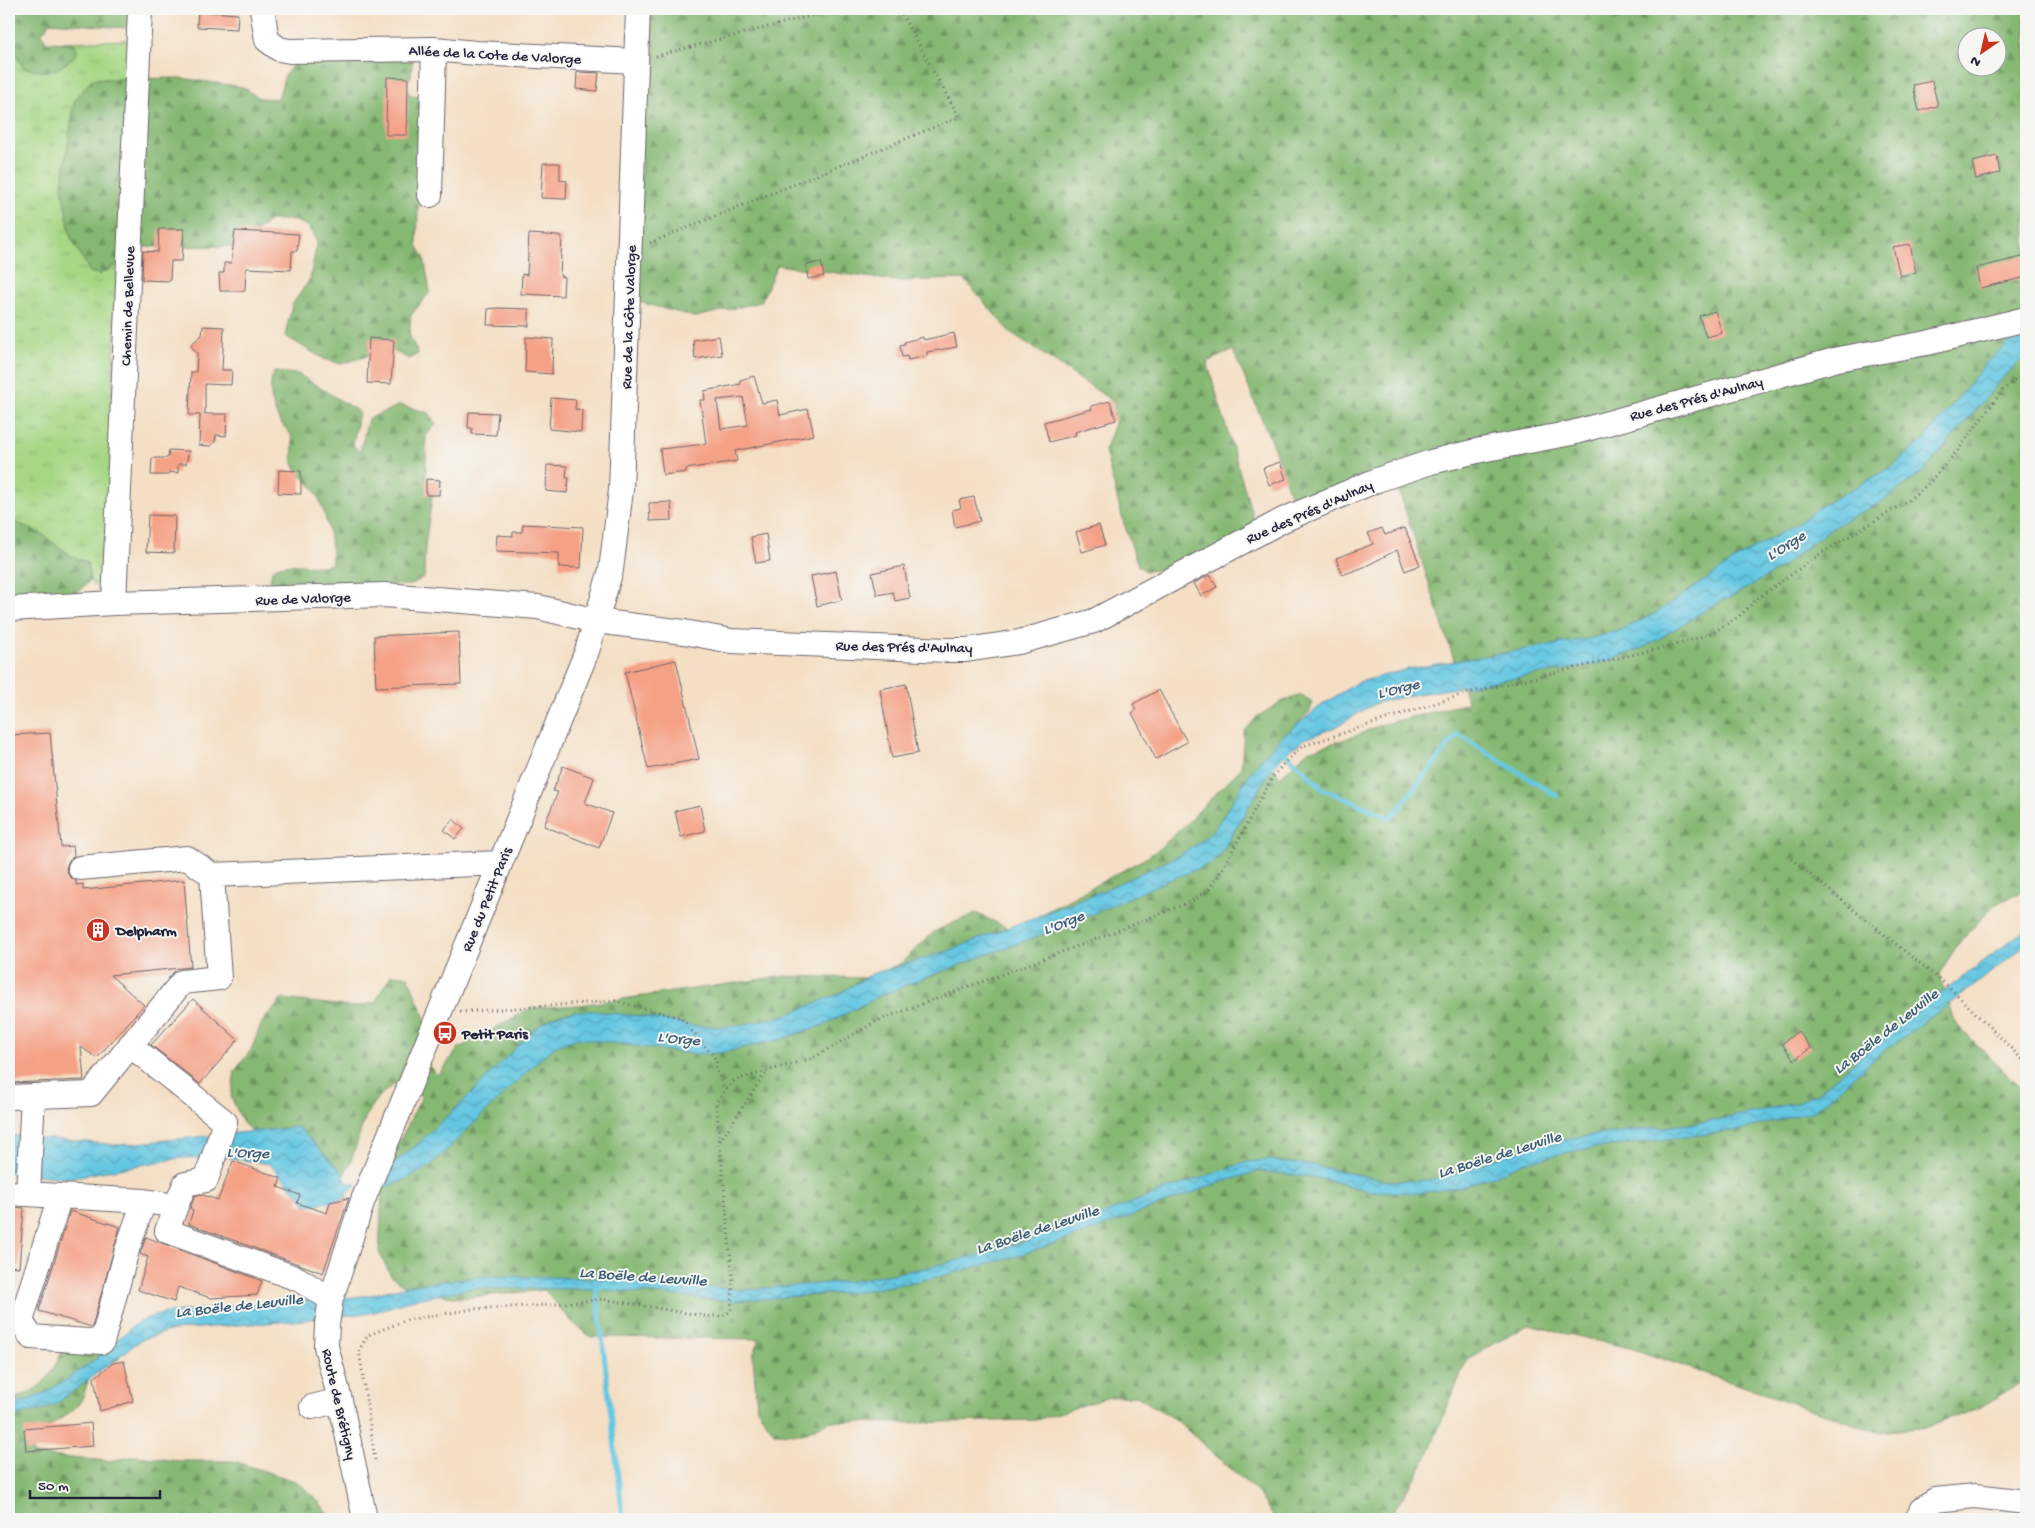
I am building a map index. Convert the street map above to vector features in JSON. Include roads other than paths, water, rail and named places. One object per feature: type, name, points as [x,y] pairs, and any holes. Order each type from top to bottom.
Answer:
[{"type":"street","name":"Chemin de Bellevue","points":[[114,603],[140,9]]},
{"type":"street","name":"Allée de la Cote de Valorge","points":[[262,9],[267,40],[279,49],[290,51],[434,49],[476,53],[636,61]]},
{"type":"street","name":"Rue de la Côte Valorge","points":[[596,622],[611,570],[621,490],[631,251],[638,9]]},
{"type":"street","points":[[430,195],[434,49]]},
{"type":"street","name":"Rue des Prés d'Aulnay","points":[[596,622],[684,632],[730,641],[947,650],[966,650],[1019,642],[1094,621],[1283,520],[1378,480],[1431,462],[1481,450],[1572,433],[1838,359],[1927,343],[2026,319]]},
{"type":"street","name":"Rue de Valorge","points":[[9,609],[114,603],[385,595],[538,607],[596,622]]},
{"type":"street","name":"Rue du Petit Paris","points":[[374,1176],[587,651],[596,622]]},
{"type":"street","points":[[80,868],[187,858],[212,875],[500,863]]},
{"type":"street","points":[[9,1097],[90,1094],[182,982],[219,978],[212,875]]},
{"type":"street","points":[[130,1046],[226,1122],[206,1180],[185,1184],[167,1231],[298,1279],[331,1299]]},
{"type":"street","points":[[33,1096],[31,1134],[22,1188],[60,1196],[144,1201],[176,1206]]},
{"type":"street","name":"Route de Brétigny","points":[[365,1519],[340,1400],[326,1346],[331,1299],[363,1200],[374,1176]]},
{"type":"street","points":[[60,1196],[21,1321],[31,1337],[102,1342],[128,1247],[144,1201]]},
{"type":"street","points":[[312,1407],[340,1400]]},
{"type":"street","points":[[1917,1519],[1924,1507],[1934,1500],[1975,1496],[2026,1502]]},
{"type":"water","name":"L'Orge","points":[[2026,330],[2026,356],[2008,372],[1924,471],[1883,501],[1831,528],[1775,572],[1724,601],[1725,598],[1649,645],[1612,660],[1577,668],[1379,702],[1336,727],[1305,739],[1283,755],[1267,776],[1220,855],[1210,864],[1070,924],[882,995],[824,1025],[782,1039],[720,1053],[691,1054],[578,1038],[556,1046],[538,1061],[429,1167],[398,1183],[362,1193],[377,1174],[419,1143],[473,1092],[529,1034],[541,1024],[558,1015],[575,1011],[593,1011],[645,1017],[694,1026],[724,1027],[786,1015],[836,995],[872,974],[946,952],[1104,890],[1178,856],[1203,840],[1216,827],[1252,770],[1279,739],[1322,705],[1356,683],[1408,669],[1587,639],[1621,630],[1656,613],[1742,555],[1795,525],[1821,506],[1892,467],[1924,440],[1986,363]]},
{"type":"water","points":[[2026,929],[2026,944],[1974,986],[1885,1050],[1814,1111],[1740,1130],[1578,1150],[1523,1163],[1497,1175],[1460,1187],[1420,1193],[1369,1191],[1314,1177],[1259,1171],[1210,1186],[1084,1234],[1014,1257],[930,1279],[856,1292],[733,1301],[596,1289],[472,1288],[411,1300],[375,1312],[305,1320],[172,1330],[141,1340],[56,1404],[42,1410],[9,1417],[9,1404],[23,1402],[41,1395],[93,1361],[133,1326],[147,1318],[170,1312],[309,1300],[323,1301],[370,1295],[412,1285],[488,1276],[600,1278],[742,1290],[851,1281],[925,1268],[994,1251],[1080,1223],[1165,1190],[1247,1162],[1267,1160],[1312,1165],[1387,1181],[1427,1180],[1455,1174],[1508,1154],[1550,1142],[1706,1122],[1798,1102],[1816,1094],[1887,1035]]},
{"type":"water","name":"L'Orge","points":[[298,1127],[342,1172],[347,1183],[357,1184],[348,1192],[346,1197],[349,1198],[306,1206],[270,1164],[225,1157],[180,1158],[68,1178],[9,1172],[9,1135],[118,1145]]},
{"type":"waterway","points":[[1282,750],[1323,789],[1391,818],[1458,734],[1557,796]]},
{"type":"waterway","name":"La Boële de Leuville","points":[[596,1284],[623,1519]]},
{"type":"place","name":"Delpharm","points":[[98,930]]},
{"type":"place","name":"Petit Paris","points":[[445,1033]]}]
